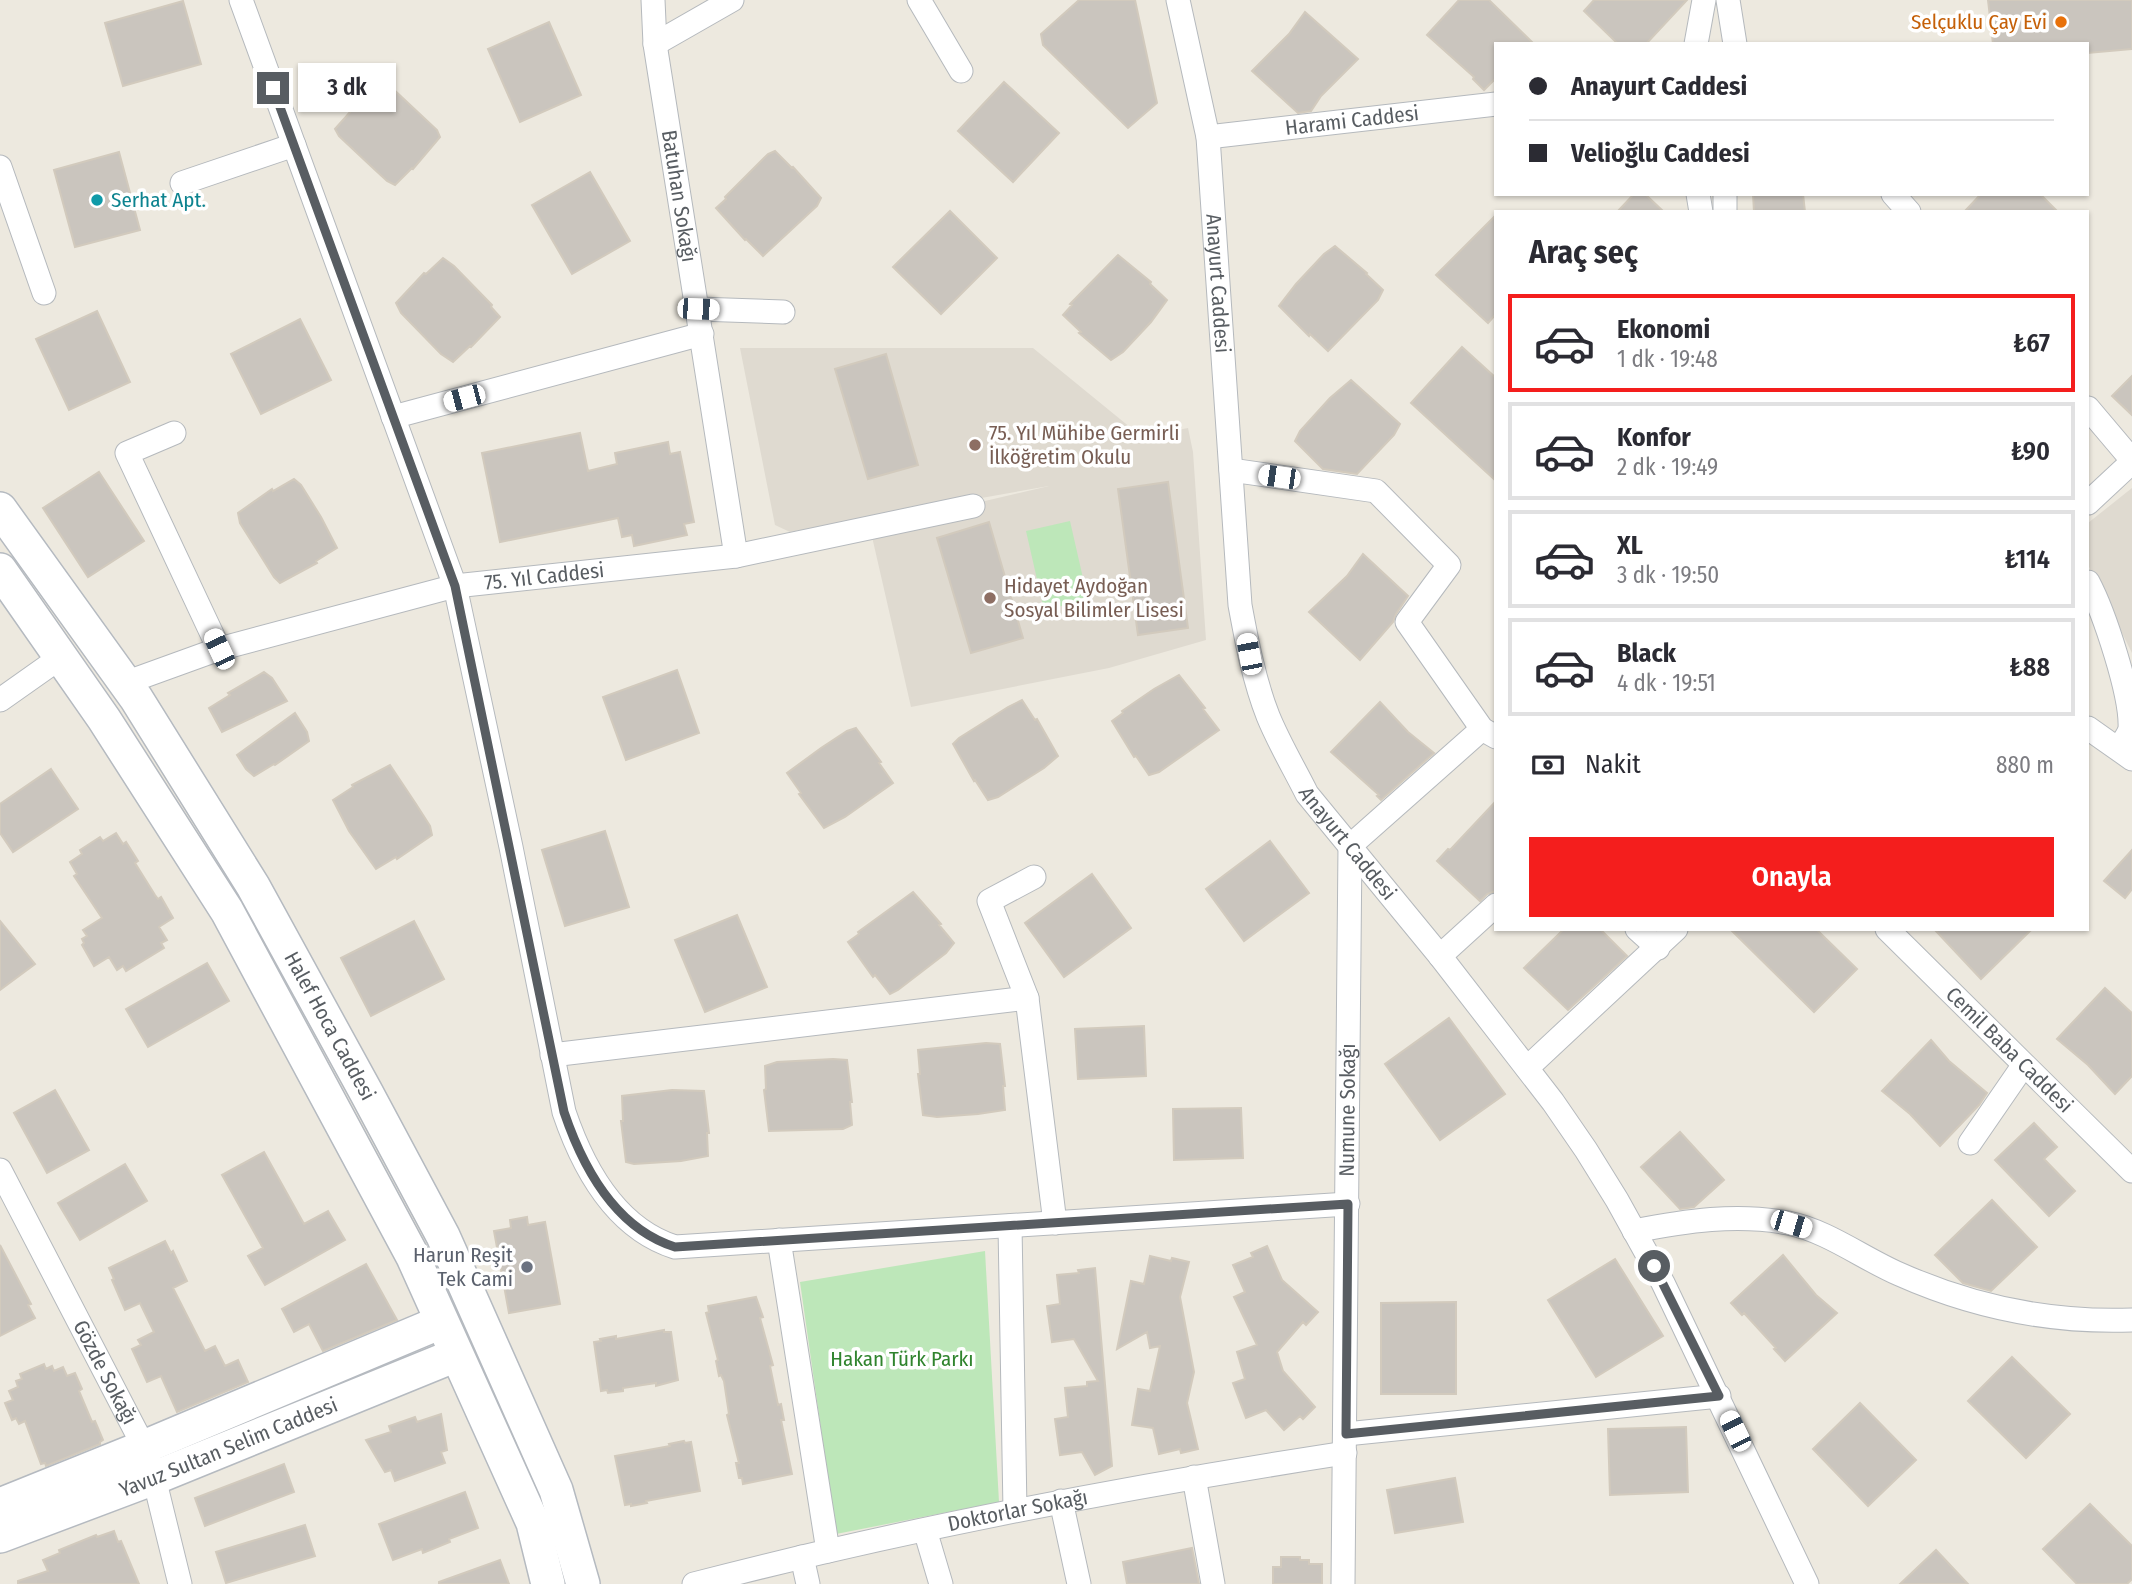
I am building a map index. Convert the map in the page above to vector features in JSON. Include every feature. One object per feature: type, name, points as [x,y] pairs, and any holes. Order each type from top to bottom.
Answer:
[{"type":"main road","name":"Halef Hoca Caddesi","points":[[0,509],[125,683],[253,886],[443,1236],[556,1490],[583,1584]]},
{"type":"main road","name":"Halef Hoca Caddesi","points":[[0,570],[104,719],[227,911],[413,1257],[533,1522],[548,1584]]},
{"type":"main road","name":"Yavuz Sultan Selim Caddesi","points":[[0,1536],[441,1322]]},
{"type":"main road","name":"Yavuz Sultan Selim Caddesi","points":[[0,1505],[149,1463],[456,1354]]},
{"type":"street","points":[[241,0],[455,586],[564,1112],[580,1153],[610,1202],[632,1225],[650,1237],[675,1247],[1348,1204]]},
{"type":"street","name":"Batuhan Sokağı","points":[[653,0],[655,44],[736,556]]},
{"type":"street","points":[[655,44],[732,0]]},
{"type":"street","points":[[919,0],[961,71]]},
{"type":"street","name":"Anayurt Caddesi","points":[[1178,0],[1208,137],[1240,605],[1258,684],[1268,714],[1307,793],[1440,956],[1527,1068],[1586,1150],[1663,1283],[1807,1584]]},
{"type":"street","points":[[1696,42],[1704,0]]},
{"type":"street","points":[[1728,0],[1735,42]]},
{"type":"street","name":"Harami Caddesi","points":[[1208,137],[1494,104]]},
{"type":"street","points":[[182,183],[294,145]]},
{"type":"street","points":[[0,167],[44,293]]},
{"type":"street","points":[[1894,196],[1907,210]]},
{"type":"street","points":[[698,309],[783,312]]},
{"type":"street","points":[[393,417],[702,334]]},
{"type":"street","points":[[2089,409],[2132,461],[2089,502]]},
{"type":"street","points":[[174,433],[127,453],[219,649]]},
{"type":"street","points":[[1231,470],[1376,491],[1449,565],[1408,622],[1489,733],[1350,846]]},
{"type":"street","name":"75. Yıl Caddesi","points":[[125,683],[219,649],[455,586],[736,556],[973,506]]},
{"type":"street","points":[[2089,584],[2114,641],[2131,702],[2131,727],[2125,753],[2089,729]]},
{"type":"street","points":[[0,700],[61,657]]},
{"type":"street","name":"Numune Sokağı","points":[[1343,1584],[1350,846]]},
{"type":"street","points":[[1034,877],[989,901],[1027,998],[1055,1223]]},
{"type":"street","points":[[1440,956],[1494,907]]},
{"type":"street","points":[[1639,931],[1658,948]]},
{"type":"street","points":[[1527,1068],[1674,931]]},
{"type":"street","name":"Cemil Baba Caddesi","points":[[1889,931],[2132,1171]]},
{"type":"street","points":[[552,1055],[1027,998]]},
{"type":"street","points":[[1970,1143],[2023,1066]]},
{"type":"street","name":"Gözde Sokağı","points":[[0,1170],[149,1463],[180,1584]]},
{"type":"street","points":[[1634,1231],[1720,1219],[1752,1219],[1791,1224],[1833,1239],[1898,1274],[1966,1299],[2044,1317],[2132,1320]]},
{"type":"street","points":[[1010,1226],[1015,1510]]},
{"type":"street","points":[[779,1240],[828,1551]]},
{"type":"street","name":"Doktorlar Sokağı","points":[[694,1584],[1015,1510],[1194,1477],[1346,1444],[1719,1396]]},
{"type":"street","points":[[1194,1477],[1213,1584]]},
{"type":"street","points":[[1061,1501],[1079,1584]]},
{"type":"street","points":[[925,1530],[941,1584]]},
{"type":"street","points":[[802,1557],[808,1584]]},
{"type":"shaded area","points":[[740,348],[1033,348],[1142,437],[1188,428],[1193,452],[1206,640],[1109,668],[911,707],[870,528],[1049,486],[790,532],[775,525]]},
{"type":"shaded area","points":[[2132,488],[2132,653],[2089,567],[2089,522]]},
{"type":"green space","points":[[1070,521],[1088,600],[1044,610],[1026,531]]},
{"type":"green space","name":"Hakan Türk Parkı","points":[[985,1251],[999,1502],[836,1534],[800,1282]]},
{"type":"building","points":[[1079,0],[1135,0],[1157,103],[1128,128],[1043,45],[1041,34]]},
{"type":"building","points":[[1459,0],[1489,0],[1532,42],[1494,42],[1494,80],[1484,90],[1474,77],[1427,35]]},
{"type":"building","points":[[1594,0],[1687,0],[1648,42],[1616,42],[1584,11]]},
{"type":"building","name":"Selçuklu Çay Evi","points":[[1988,0],[2132,0],[2132,49],[2089,53],[2089,42],[1993,42]]},
{"type":"building","points":[[183,1],[201,64],[123,86],[105,23]]},
{"type":"building","points":[[1305,12],[1358,59],[1321,96],[1311,111],[1298,113],[1252,71],[1289,34]]},
{"type":"building","points":[[549,22],[581,95],[520,122],[488,49]]},
{"type":"building","points":[[380,81],[391,90],[392,88],[437,130],[440,137],[413,169],[395,185],[373,168],[335,129]]},
{"type":"building","points":[[1004,82],[1059,133],[1013,182],[958,131]]},
{"type":"building","points":[[775,151],[821,198],[817,206],[763,256],[716,208],[768,154]]},
{"type":"building","name":"Serhat Apt.","points":[[119,152],[140,230],[75,247],[54,170]]},
{"type":"building","points":[[590,172],[630,241],[572,274],[532,205]]},
{"type":"building","points":[[1632,196],[1647,196],[1662,210],[1619,210]]},
{"type":"building","points":[[1753,196],[1803,196],[1805,210],[1754,210]]},
{"type":"building","points":[[1979,196],[2042,196],[2056,210],[1966,210]]},
{"type":"building","points":[[950,211],[997,258],[941,314],[893,267]]},
{"type":"building","points":[[1494,217],[1494,316],[1488,323],[1436,275]]},
{"type":"building","points":[[1335,246],[1383,290],[1378,300],[1328,351],[1279,306],[1324,254]]},
{"type":"building","points":[[1118,255],[1151,282],[1167,300],[1123,352],[1111,360],[1079,333],[1081,332],[1063,315],[1072,305],[1070,304]]},
{"type":"building","points":[[443,258],[492,305],[500,317],[453,362],[441,354],[401,313],[396,303],[424,273]]},
{"type":"building","points":[[97,311],[130,382],[69,410],[36,339]]},
{"type":"building","points":[[300,319],[331,380],[261,414],[231,354]]},
{"type":"building","points":[[1462,347],[1494,376],[1494,479],[1411,403]]},
{"type":"building","points":[[886,354],[918,465],[868,479],[835,369]]},
{"type":"building","points":[[2132,376],[2132,415],[2112,396]]},
{"type":"building","points":[[1351,380],[1400,424],[1394,435],[1357,474],[1323,469],[1295,441],[1300,431],[1330,398]]},
{"type":"building","points":[[580,433],[588,471],[617,464],[615,453],[668,442],[670,454],[680,452],[694,522],[684,524],[687,535],[634,546],[632,535],[622,537],[618,518],[500,542],[482,453]]},
{"type":"building","points":[[99,472],[144,541],[88,577],[43,508]]},
{"type":"building","points":[[294,479],[301,485],[321,517],[337,548],[316,561],[317,563],[280,583],[240,523],[238,513],[272,489],[273,491]]},
{"type":"building","points":[[1168,482],[1188,628],[1138,635],[1118,489]]},
{"type":"building","points":[[989,522],[1023,638],[971,653],[937,538]]},
{"type":"building","points":[[1363,554],[1408,596],[1393,622],[1360,660],[1309,612],[1347,576]]},
{"type":"building","points":[[677,670],[699,733],[626,760],[603,697]]},
{"type":"building","points":[[264,672],[272,678],[287,701],[222,732],[209,708],[230,695],[228,693]]},
{"type":"building","points":[[1179,675],[1219,730],[1159,772],[1149,775],[1136,756],[1134,757],[1112,721],[1154,689]]},
{"type":"building","points":[[1022,700],[1035,720],[1037,719],[1058,756],[998,797],[988,800],[953,744]]},
{"type":"building","points":[[1380,702],[1408,732],[1434,753],[1381,800],[1377,796],[1379,795],[1331,752]]},
{"type":"building","points":[[295,713],[307,732],[309,741],[254,776],[237,755]]},
{"type":"building","points":[[856,728],[893,783],[845,817],[824,828],[787,773],[847,731]]},
{"type":"building","points":[[390,765],[430,826],[432,835],[397,859],[396,857],[376,869],[349,831],[333,800],[353,787],[352,785]]},
{"type":"building","points":[[51,769],[78,809],[13,852],[0,833],[0,804]]},
{"type":"building","points":[[1494,803],[1494,892],[1480,901],[1437,861]]},
{"type":"building","points":[[605,831],[629,907],[565,926],[542,850]]},
{"type":"building","points":[[116,833],[123,844],[126,842],[138,861],[135,863],[173,918],[159,927],[167,940],[161,943],[164,948],[126,971],[123,966],[117,970],[109,957],[94,966],[82,945],[82,939],[87,936],[83,930],[102,918],[74,876],[77,874],[70,862],[82,854],[80,850],[100,837],[103,841]]},
{"type":"building","points":[[1270,841],[1309,893],[1244,941],[1206,889]]},
{"type":"building","points":[[2132,850],[2132,889],[2125,898],[2104,881]]},
{"type":"building","points":[[1092,874],[1131,928],[1064,977],[1025,923]]},
{"type":"building","points":[[913,892],[954,943],[946,953],[890,994],[875,975],[873,977],[848,942]]},
{"type":"building","points":[[737,915],[767,987],[705,1012],[675,940]]},
{"type":"building","points":[[0,921],[35,964],[0,990]]},
{"type":"building","points":[[414,921],[444,979],[371,1016],[341,958]]},
{"type":"building","points":[[1562,931],[1602,931],[1627,956],[1568,1010],[1524,968]]},
{"type":"building","points":[[1732,931],[1818,931],[1857,969],[1814,1012]]},
{"type":"building","points":[[1936,931],[2030,931],[1981,979]]},
{"type":"building","points":[[207,963],[229,1001],[148,1047],[126,1009]]},
{"type":"building","points":[[2105,988],[2132,1013],[2132,1076],[2115,1094],[2088,1065],[2057,1039]]},
{"type":"building","points":[[1449,1018],[1505,1094],[1440,1140],[1385,1064]]},
{"type":"building","points":[[1144,1026],[1146,1076],[1078,1079],[1075,1029]]},
{"type":"building","points":[[1931,1040],[1949,1061],[1987,1093],[1940,1146],[1910,1114],[1882,1091]]},
{"type":"building","points":[[1000,1044],[1005,1110],[937,1117],[923,1115],[918,1050]]},
{"type":"building","points":[[847,1060],[852,1125],[843,1129],[769,1131],[764,1090],[765,1066],[777,1062]]},
{"type":"building","points":[[55,1090],[89,1150],[47,1173],[14,1113]]},
{"type":"building","points":[[672,1090],[704,1091],[709,1133],[708,1156],[681,1161],[634,1164],[626,1162],[621,1121],[622,1096]]},
{"type":"building","points":[[1241,1108],[1243,1158],[1174,1160],[1173,1109]]},
{"type":"building","points":[[2034,1123],[2057,1147],[2044,1159],[2075,1191],[2049,1216],[1995,1160]]},
{"type":"building","points":[[1680,1132],[1724,1180],[1694,1207],[1680,1209],[1641,1167]]},
{"type":"building","points":[[264,1152],[304,1224],[328,1211],[345,1240],[265,1285],[248,1256],[263,1248],[222,1175]]},
{"type":"building","points":[[125,1164],[147,1201],[80,1240],[58,1203]]},
{"type":"building","points":[[1992,1200],[2037,1247],[1991,1291],[1963,1283],[1935,1255]]},
{"type":"building","name":"Harun Reşit Tek Cami","points":[[527,1217],[528,1225],[545,1222],[560,1304],[509,1313],[494,1231],[511,1228],[510,1220]]},
{"type":"building","points":[[165,1241],[171,1253],[173,1251],[187,1281],[173,1288],[205,1351],[215,1346],[225,1366],[238,1360],[248,1382],[177,1412],[161,1376],[147,1382],[132,1349],[141,1345],[138,1340],[154,1332],[140,1303],[125,1310],[109,1268]]},
{"type":"building","points":[[0,1245],[31,1304],[28,1305],[35,1318],[0,1336]]},
{"type":"building","points":[[1267,1246],[1282,1280],[1318,1312],[1306,1325],[1303,1322],[1277,1352],[1283,1371],[1315,1407],[1303,1419],[1300,1416],[1284,1430],[1266,1410],[1246,1418],[1233,1383],[1245,1379],[1237,1352],[1257,1345],[1234,1297],[1245,1292],[1233,1265],[1253,1257],[1251,1253]]},
{"type":"building","points":[[1783,1255],[1816,1295],[1837,1313],[1785,1361],[1744,1313],[1742,1315],[1731,1303]]},
{"type":"building","points":[[1150,1256],[1189,1262],[1180,1297],[1194,1372],[1187,1403],[1198,1449],[1181,1453],[1180,1449],[1159,1454],[1153,1428],[1132,1425],[1138,1389],[1150,1391],[1160,1346],[1150,1348],[1147,1332],[1117,1349],[1131,1281],[1144,1284]]},
{"type":"building","points":[[1615,1259],[1663,1336],[1596,1377],[1548,1300]]},
{"type":"building","points":[[366,1264],[397,1320],[323,1351],[309,1324],[294,1332],[282,1309]]},
{"type":"building","points":[[1095,1268],[1112,1466],[1095,1475],[1082,1452],[1060,1455],[1055,1419],[1068,1417],[1065,1388],[1087,1386],[1087,1382],[1098,1381],[1074,1339],[1052,1342],[1047,1306],[1060,1304],[1057,1275]]},
{"type":"building","points":[[756,1297],[773,1365],[770,1366],[778,1405],[781,1404],[784,1420],[781,1420],[792,1474],[743,1484],[742,1478],[739,1478],[736,1463],[739,1463],[727,1415],[724,1381],[721,1375],[719,1376],[718,1360],[706,1313],[709,1312],[708,1306]]},
{"type":"building","points":[[1456,1302],[1456,1394],[1381,1394],[1381,1303]]},
{"type":"building","points":[[664,1330],[671,1332],[678,1380],[656,1386],[656,1383],[623,1388],[623,1391],[601,1391],[594,1342],[616,1336],[616,1339]]},
{"type":"building","points":[[2012,1357],[2070,1414],[2026,1458],[1968,1401]]},
{"type":"building","points":[[44,1364],[46,1369],[52,1366],[54,1371],[63,1367],[67,1376],[75,1373],[82,1389],[79,1391],[103,1440],[100,1444],[46,1466],[45,1463],[41,1464],[25,1421],[19,1424],[16,1418],[12,1420],[5,1403],[13,1400],[9,1391],[18,1387],[16,1381],[22,1379],[20,1374]]},
{"type":"building","points":[[1860,1403],[1916,1460],[1868,1506],[1813,1449]]},
{"type":"building","points":[[441,1414],[447,1450],[441,1452],[445,1463],[395,1481],[391,1470],[385,1472],[366,1440],[391,1432],[389,1426],[415,1417],[417,1422]]},
{"type":"building","points":[[1686,1427],[1688,1492],[1610,1495],[1608,1429]]},
{"type":"building","points":[[684,1441],[691,1442],[700,1491],[625,1505],[615,1456]]},
{"type":"building","points":[[284,1464],[294,1492],[205,1526],[195,1498]]},
{"type":"building","points":[[1455,1478],[1463,1522],[1395,1533],[1387,1490]]},
{"type":"building","points":[[465,1492],[478,1528],[423,1553],[422,1549],[393,1560],[379,1524]]},
{"type":"building","points":[[2090,1504],[2132,1546],[2132,1579],[2127,1584],[2077,1584],[2043,1549]]},
{"type":"building","points":[[305,1525],[315,1556],[226,1583],[216,1552]]},
{"type":"building","points":[[114,1531],[139,1584],[18,1584],[18,1581],[48,1571],[43,1560],[60,1553],[59,1550]]},
{"type":"building","points":[[1192,1548],[1199,1584],[1127,1584],[1123,1562]]},
{"type":"building","points":[[1936,1550],[1968,1584],[1900,1584]]},
{"type":"building","points":[[1281,1557],[1300,1557],[1300,1560],[1309,1560],[1309,1564],[1322,1564],[1322,1584],[1273,1584],[1273,1567],[1281,1567]]},
{"type":"building","points":[[500,1560],[509,1584],[439,1584],[439,1582]]},
{"type":"place","name":"Selçuklu Çay Evi","points":[[2061,22]]},
{"type":"place","name":"Serhat Apt.","points":[[97,200]]},
{"type":"place","name":"75. Yıl Mühibe Germirli İlköğretim Okulu","points":[[975,445]]},
{"type":"place","name":"Hidayet Aydoğan Sosyal Bilimler Lisesi","points":[[990,598]]},
{"type":"place","name":"Harun Reşit Tek Cami","points":[[527,1267]]},
{"type":"route","points":[[273,88],[455,586],[564,1112],[580,1153],[606,1196],[626,1220],[650,1237],[675,1247],[1348,1204],[1346,1434],[1719,1396],[1654,1266]]}]
